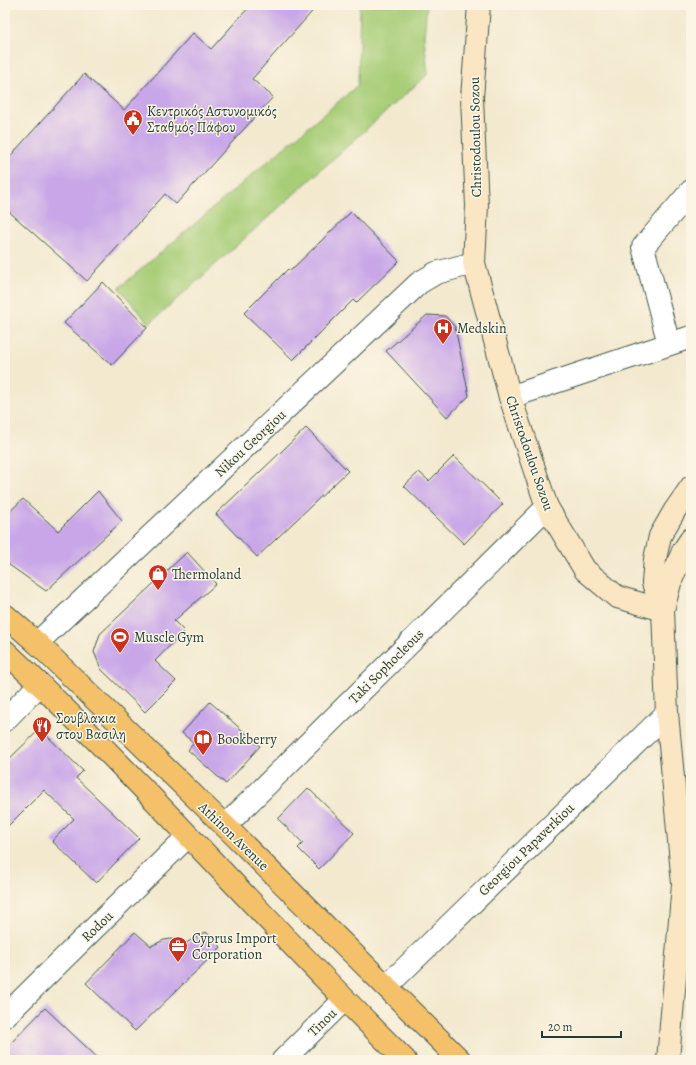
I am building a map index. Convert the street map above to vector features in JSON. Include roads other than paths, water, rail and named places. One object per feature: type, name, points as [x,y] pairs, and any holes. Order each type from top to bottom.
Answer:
[{"type":"main road","name":"Athinon Avenue","points":[[5,615],[37,643],[225,826],[460,1060]]},
{"type":"main road","points":[[5,651],[40,684],[188,836],[344,1000],[405,1060]]},
{"type":"street","name":"Christodoulou Sozou","points":[[479,5],[472,98],[477,206],[474,263],[510,397],[547,507],[585,570],[617,597],[663,610]]},
{"type":"street","points":[[669,344],[644,247],[691,191]]},
{"type":"street","name":"Nikou Georgiou","points":[[37,643],[419,283],[436,273],[474,263]]},
{"type":"street","points":[[510,397],[691,337]]},
{"type":"street","points":[[663,610],[653,583],[655,559],[660,536],[675,510],[691,487]]},
{"type":"street","name":"Taki Sophocleous","points":[[225,826],[547,507]]},
{"type":"street","points":[[668,1060],[683,884],[667,713],[663,610],[670,583],[683,552],[691,539]]},
{"type":"street","points":[[5,720],[40,684]]},
{"type":"street","name":"Georgiou Papaverkiou","points":[[387,986],[667,713]]},
{"type":"street","name":"Rodou","points":[[5,1016],[188,836]]},
{"type":"street","name":"Tinou","points":[[283,1060],[344,1000]]},
{"type":"place","name":"Κεντρικός Αστυνομικός Σταθμός Πάφου","points":[[133,136]]},
{"type":"place","name":"Medskin","points":[[443,345]]},
{"type":"place","name":"Thermoland","points":[[158,591]]},
{"type":"place","name":"Muscle Gym","points":[[120,654]]},
{"type":"place","name":"Σουβλακια στου Βασιλη","points":[[42,743]]},
{"type":"place","name":"Bookberry","points":[[203,756]]},
{"type":"place","name":"Cyprus Import Corporation","points":[[178,963]]}]
